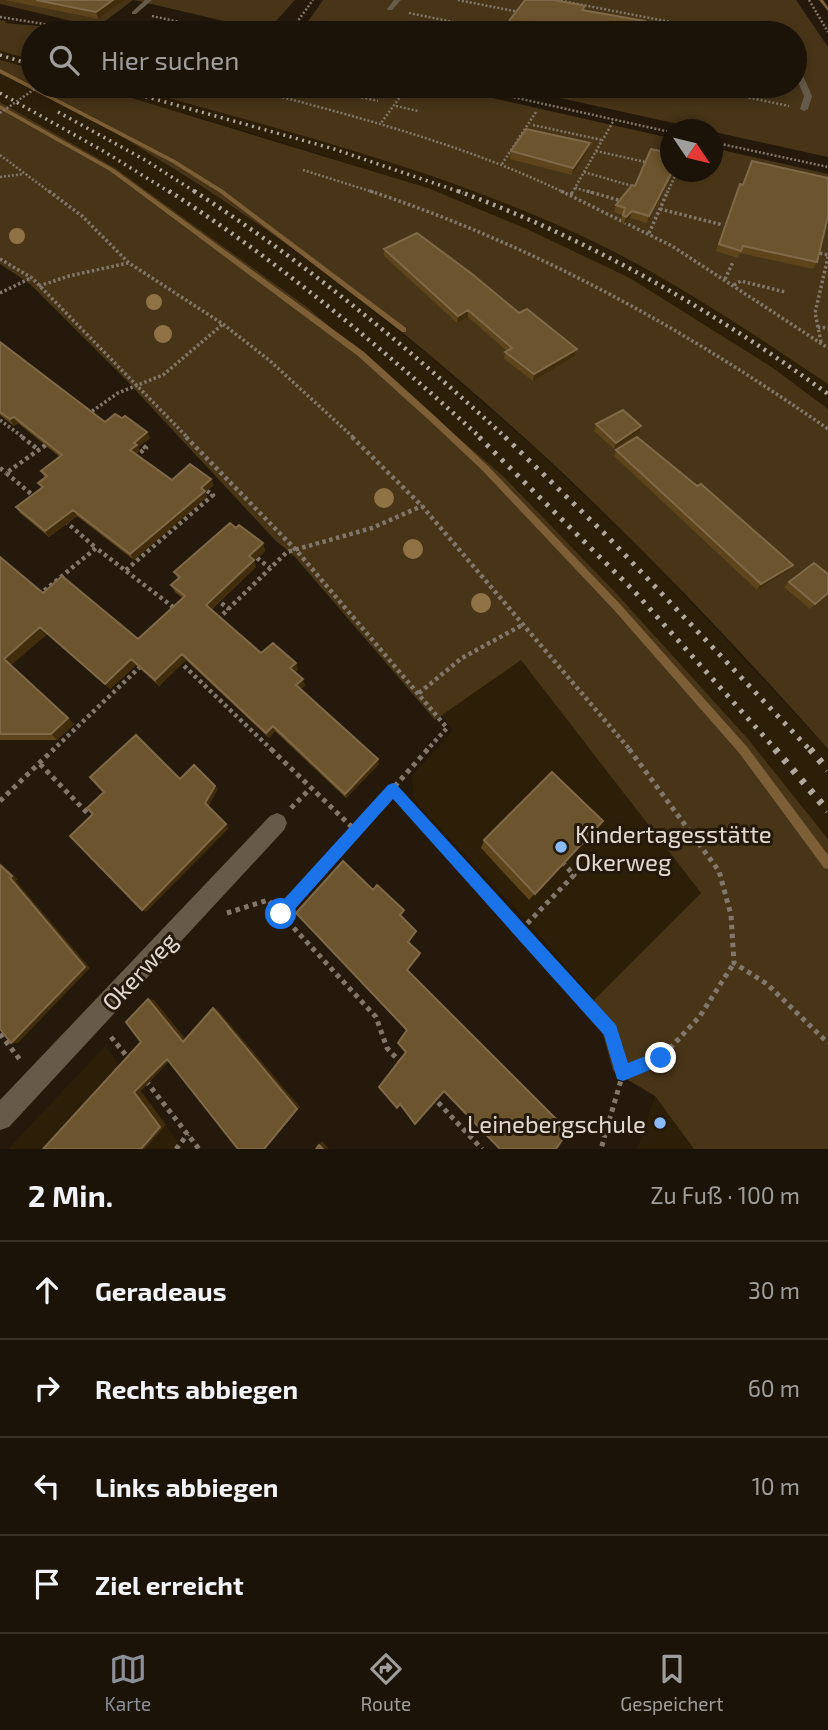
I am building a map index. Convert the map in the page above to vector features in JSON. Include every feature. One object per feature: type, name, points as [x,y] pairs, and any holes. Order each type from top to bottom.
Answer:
[{"type":"street","name":"Okerweg","points":[[0,1118],[277,823]]},
{"type":"lane","points":[[134,13],[149,0]]},
{"type":"lane","points":[[390,9],[398,0]]},
{"type":"lane","points":[[803,109],[807,94]]},
{"type":"path","points":[[298,21],[313,0]]},
{"type":"path","points":[[458,0],[519,12]]},
{"type":"path","points":[[557,0],[665,21]]},
{"type":"path","points":[[808,0],[828,32]]},
{"type":"path","points":[[587,16],[593,7]]},
{"type":"path","points":[[134,13],[172,21]]},
{"type":"path","points":[[419,15],[448,21]]},
{"type":"path","points":[[0,16],[34,21]]},
{"type":"path","points":[[0,113],[22,98]]},
{"type":"path","points":[[288,98],[382,123],[502,164],[571,195],[649,233],[725,279],[828,348]]},
{"type":"path","points":[[362,98],[378,102]]},
{"type":"path","points":[[382,123],[400,98]]},
{"type":"path","points":[[516,98],[660,130]]},
{"type":"path","points":[[751,98],[803,109]]},
{"type":"path","points":[[396,106],[418,111]]},
{"type":"path","points":[[502,164],[536,112]]},
{"type":"path","points":[[571,195],[614,120]]},
{"type":"path","points":[[533,125],[602,140]]},
{"type":"path","points":[[723,144],[828,167]]},
{"type":"path","points":[[596,150],[658,165]]},
{"type":"path","points":[[0,155],[82,216],[128,263],[223,324],[278,368],[382,464],[422,506],[618,734],[719,871],[731,915],[734,963],[700,1016],[661,1058],[623,1073]]},
{"type":"path","points":[[584,162],[589,163]]},
{"type":"path","points":[[303,170],[467,226],[614,294],[730,361],[828,429]]},
{"type":"path","points":[[584,172],[632,186]]},
{"type":"path","points":[[0,177],[18,173],[28,175]]},
{"type":"path","points":[[649,233],[672,182]]},
{"type":"path","points":[[575,188],[631,204]]},
{"type":"path","points":[[660,209],[723,225]]},
{"type":"path","points":[[806,250],[828,256],[815,313],[821,343]]},
{"type":"path","points":[[0,259],[32,278],[297,551],[447,728],[281,914]]},
{"type":"path","points":[[725,279],[733,262]]},
{"type":"path","points":[[39,286],[69,276],[128,263]]},
{"type":"path","points":[[0,293],[32,278]]},
{"type":"path","points":[[734,285],[741,281],[785,292]]},
{"type":"path","points":[[87,415],[118,393],[163,375],[223,324]]},
{"type":"path","points":[[818,327],[828,328]]},
{"type":"path","points":[[0,420],[39,450]]},
{"type":"path","points":[[12,429],[20,424]]},
{"type":"path","points":[[6,474],[57,437]]},
{"type":"path","points":[[126,464],[146,448],[142,445]]},
{"type":"path","points":[[0,468],[39,500]]},
{"type":"path","points":[[126,570],[213,495],[207,491]]},
{"type":"path","points":[[213,624],[287,552],[373,528],[422,506]]},
{"type":"path","points":[[187,508],[193,512]]},
{"type":"path","points":[[68,511],[60,517],[96,548],[180,611]]},
{"type":"path","points":[[167,525],[173,529]]},
{"type":"path","points":[[145,544],[151,548]]},
{"type":"path","points":[[34,599],[96,548]]},
{"type":"path","points":[[257,558],[270,568]]},
{"type":"path","points":[[246,581],[256,583]]},
{"type":"path","points":[[215,598],[229,609]]},
{"type":"path","points":[[419,693],[462,658],[524,624]]},
{"type":"path","points":[[177,658],[355,830]]},
{"type":"path","points":[[0,801],[143,664]]},
{"type":"path","points":[[40,764],[100,827]]},
{"type":"path","points":[[393,789],[610,1030],[623,1073],[601,1149]]},
{"type":"path","points":[[86,811],[96,802]]},
{"type":"path","points":[[521,930],[574,875],[564,864]]},
{"type":"path","points":[[188,919],[222,915],[268,900],[376,1017],[387,1048],[406,1069]]},
{"type":"path","points":[[734,963],[767,984],[828,1043]]},
{"type":"path","points":[[95,1017],[199,1149]]},
{"type":"path","points":[[0,1034],[36,1079]]},
{"type":"path","points":[[425,1089],[482,1149]]},
{"type":"path","points":[[176,1149],[188,1135]]},
{"type":"shaded area","points":[[0,0],[133,0],[105,21],[72,21],[0,4]]},
{"type":"shaded area","points":[[134,0],[295,0],[276,21],[224,21]]},
{"type":"shaded area","points":[[323,0],[796,0],[828,47],[828,157],[723,134],[723,119],[660,120],[560,98],[807,98],[807,21],[308,21]]},
{"type":"shaded area","points":[[0,20],[21,24],[21,57],[0,51]]},
{"type":"shaded area","points":[[0,51],[21,57],[21,98],[168,98],[360,151],[489,196],[574,232],[653,273],[737,323],[828,384],[828,409],[773,368],[630,278],[527,229],[428,188],[183,112],[141,148],[242,213],[324,272],[431,357],[536,449],[648,556],[828,749],[828,839],[748,739],[616,593],[503,476],[308,308],[115,168],[0,102]]},
{"type":"shaded area","points":[[0,60],[21,66],[21,83],[0,74]]},
{"type":"shaded area","points":[[53,98],[132,98],[428,188],[527,229],[630,278],[773,368],[828,409],[828,749],[684,593],[609,518],[453,374],[371,307],[286,244],[198,184]]},
{"type":"shaded area","points":[[168,98],[492,98],[660,136],[660,182],[723,182],[723,150],[828,174],[828,384],[672,284],[606,248],[463,187],[352,150]]},
{"type":"shaded area","points":[[0,102],[115,168],[308,308],[503,476],[616,593],[748,739],[828,839],[828,1149],[694,1149],[655,1096],[613,1071],[594,1000],[701,893],[521,660],[435,720],[295,557],[275,540],[127,381],[30,284],[0,264]]},
{"type":"shaded area","name":"Kindertagesstätte Okerweg","points":[[521,659],[701,893],[594,1000],[528,922],[414,800],[412,776],[453,730],[441,715]]},
{"type":"shaded area","points":[[105,1046],[184,1149],[8,1149]]},
{"type":"shaded area","name":"Leinebergschule","points":[[655,1096],[694,1149],[637,1149]]},
{"type":"building","points":[[36,0],[113,0],[96,12]]},
{"type":"building","points":[[525,0],[554,0],[585,6],[582,10],[645,21],[509,21]]},
{"type":"building","points":[[526,129],[590,143],[573,168],[511,151]]},
{"type":"building","points":[[651,149],[660,151],[660,182],[667,182],[649,216],[632,211],[626,217],[623,215],[625,208],[616,205],[632,185],[635,186]]},
{"type":"building","points":[[752,161],[828,178],[828,216],[817,262],[743,246],[741,251],[719,244],[740,184],[743,185]]},
{"type":"building","points":[[417,233],[519,313],[527,309],[577,349],[534,374],[505,352],[512,348],[468,310],[458,316],[384,249]]},
{"type":"building","points":[[0,342],[105,422],[115,414],[122,418],[125,416],[147,432],[130,450],[172,480],[190,464],[211,479],[201,488],[205,491],[130,554],[73,510],[45,531],[16,507],[43,487],[38,483],[47,476],[41,471],[62,455],[14,417],[10,419],[0,412]]},
{"type":"building","points":[[623,410],[641,426],[616,443],[596,424]]},
{"type":"building","points":[[637,437],[697,486],[701,484],[793,565],[761,584],[616,450]]},
{"type":"building","points":[[230,523],[236,528],[239,525],[263,543],[249,556],[254,560],[206,605],[261,653],[273,643],[296,663],[290,668],[303,679],[296,685],[378,759],[345,794],[273,726],[266,733],[182,654],[155,680],[131,659],[105,684],[40,627],[4,659],[68,718],[51,734],[0,734],[0,557],[43,593],[62,576],[138,639],[185,596],[171,585],[180,577],[174,572]]},
{"type":"building","points":[[814,563],[828,574],[828,593],[815,604],[789,582]]},
{"type":"building","points":[[136,735],[180,779],[194,765],[215,786],[205,803],[226,824],[142,910],[70,836],[93,814],[87,808],[104,792],[90,777]]},
{"type":"building","points":[[552,772],[603,821],[535,894],[484,840]]},
{"type":"building","points":[[343,861],[373,890],[377,885],[404,910],[400,915],[416,931],[408,942],[420,953],[407,970],[568,1131],[556,1149],[500,1149],[444,1091],[415,1124],[400,1104],[397,1108],[379,1087],[406,1052],[398,1043],[407,1030],[296,913]]},
{"type":"building","points":[[0,865],[12,876],[10,878],[85,967],[11,1043],[0,1029]]},
{"type":"building","points":[[148,999],[183,1042],[213,1008],[297,1109],[264,1149],[238,1149],[167,1059],[134,1092],[160,1127],[141,1149],[43,1149],[141,1042],[126,1022]]},
{"type":"waterway","points":[[821,0],[828,10]]},
{"type":"waterway","points":[[0,71],[21,82]]},
{"type":"waterway","points":[[52,98],[173,161],[221,191],[404,330]]},
{"type":"waterway","points":[[0,107],[112,170],[361,354],[434,420],[485,468],[617,607],[744,751],[828,864]]},
{"type":"railway","points":[[0,55],[21,61]]},
{"type":"railway","points":[[0,93],[171,193]]},
{"type":"railway","points":[[151,98],[334,149],[463,193]]},
{"type":"railway","points":[[58,112],[145,160],[197,193]]},
{"type":"railway","points":[[169,191],[291,277],[407,372],[481,438]]},
{"type":"railway","points":[[458,191],[556,232],[650,280],[741,334],[828,394]]},
{"type":"railway","points":[[197,193],[276,247],[356,308],[506,438]]},
{"type":"railway","points":[[479,437],[634,591],[777,751]]},
{"type":"railway","points":[[505,437],[608,537],[811,751]]},
{"type":"railway","points":[[775,749],[828,811]]},
{"type":"railway","points":[[810,749],[828,770]]},
{"type":"place","name":"Kindertagesstätte Okerweg","points":[[561,847]]},
{"type":"place","name":"Leinebergschule","points":[[660,1123]]},
{"type":"route","points":[[281,914],[393,789],[610,1030],[623,1073],[661,1058]]}]
